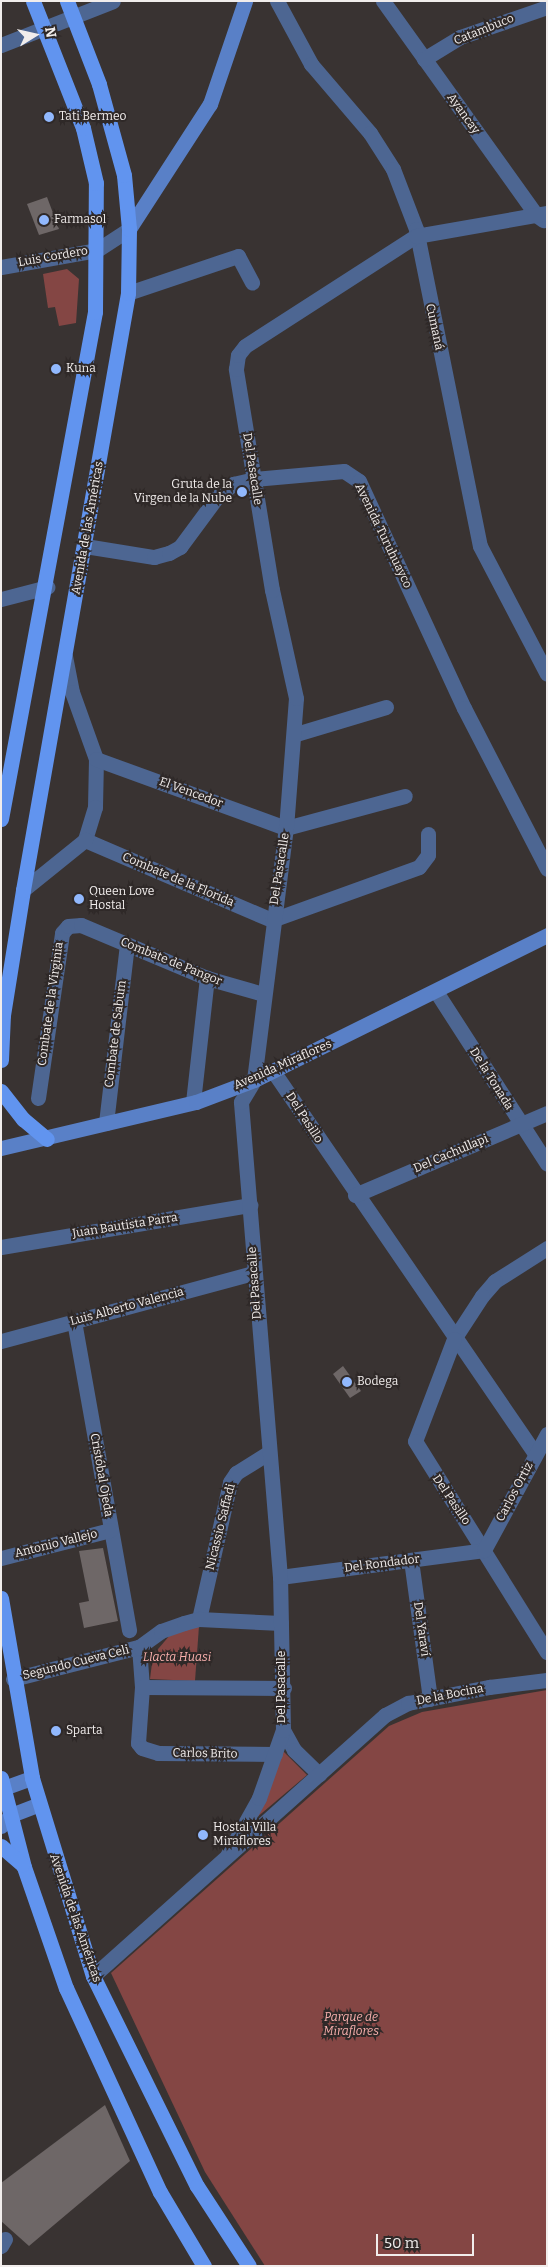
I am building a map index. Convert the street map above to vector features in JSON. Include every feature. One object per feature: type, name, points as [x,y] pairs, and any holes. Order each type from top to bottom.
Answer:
[{"type":"main road","points":[[1,819],[47,587],[95,312],[97,250],[96,183],[91,158],[33,1]]},
{"type":"main road","name":"Avenida de las Américas","points":[[1,1060],[2,1015],[128,293],[129,228],[124,175],[112,125],[68,1]]},
{"type":"main road","points":[[1,1090],[23,1119],[47,1139]]},
{"type":"main road","name":"Avenida de las Américas","points":[[1,1598],[13,1678],[32,1778],[93,1976],[196,2186],[249,2266]]},
{"type":"main road","points":[[2,1785],[6,1821],[66,1988],[108,2084],[160,2192],[204,2266]]},
{"type":"main road","points":[[1,1846],[13,1853],[24,1867]]},
{"type":"street","points":[[1,45],[113,1]]},
{"type":"street","points":[[129,228],[210,104],[245,1]]},
{"type":"street","name":"Cumaná","points":[[277,1],[310,64],[370,133],[393,169],[416,236],[480,546],[547,674]]},
{"type":"street","name":"Ayancay","points":[[383,1],[543,217]]},
{"type":"street","name":"Catambuco","points":[[424,58],[460,37],[547,7]]},
{"type":"street","name":"Del Pasacalle","points":[[228,1854],[259,1798],[282,1730],[284,1688],[280,1576],[253,1273],[250,1205],[241,1102],[254,1080],[296,734],[296,698],[272,590],[236,369],[238,355],[245,346],[416,236],[543,217]]},
{"type":"street","name":"Luis Cordero","points":[[1,267],[97,250],[129,228]]},
{"type":"street","points":[[128,293],[238,256],[252,282]]},
{"type":"street","name":"Avenida Turuhuayco","points":[[85,546],[154,557],[169,553],[180,547],[217,497],[233,484],[254,479],[344,471],[359,481],[464,708],[547,868]]},
{"type":"street","points":[[1,599],[47,587]]},
{"type":"street","points":[[24,890],[84,840],[95,807],[96,759],[72,692],[65,656]]},
{"type":"street","points":[[296,734],[386,707]]},
{"type":"street","name":"El Vencedor","points":[[96,759],[286,828]]},
{"type":"street","points":[[286,828],[405,796]]},
{"type":"street","points":[[272,920],[419,867],[428,854],[428,834]]},
{"type":"street","name":"Combate de la Florida","points":[[84,840],[272,920]]},
{"type":"street","name":"Combate de Pangor","points":[[81,925],[208,978],[263,994]]},
{"type":"street","name":"Combate de la Virginia","points":[[38,1098],[62,933],[68,926],[81,925]]},
{"type":"street","name":"Avenida Miraflores","points":[[1,1148],[47,1139],[193,1102],[254,1080],[436,993],[547,935]]},
{"type":"street","name":"Combate de Sabum","points":[[106,1123],[127,944]]},
{"type":"street","points":[[193,1102],[208,978]]},
{"type":"street","name":"De la Tonada","points":[[436,993],[519,1124],[547,1164]]},
{"type":"street","name":"Del Pasillo","points":[[273,1071],[454,1339],[535,1454]]},
{"type":"street","name":"Del Cachullapi","points":[[355,1194],[547,1113]]},
{"type":"street","name":"Juan Bautista Parra","points":[[1,1247],[250,1205]]},
{"type":"street","points":[[454,1339],[495,1281],[547,1248]]},
{"type":"street","name":"Luis Alberto Valencia","points":[[1,1341],[253,1273]]},
{"type":"street","name":"Cristóbal Ojeda","points":[[74,1321],[129,1630]]},
{"type":"street","name":"Del Pasillo","points":[[454,1339],[415,1440],[417,1448],[484,1550],[547,1652]]},
{"type":"street","name":"Carlos Ortiz","points":[[484,1550],[547,1434]]},
{"type":"street","name":"Nicassio Saffadi","points":[[199,1619],[230,1482],[236,1472],[269,1452]]},
{"type":"street","name":"Antonio Vallejo","points":[[1,1558],[110,1530]]},
{"type":"street","name":"Del Rondador","points":[[280,1576],[484,1550]]},
{"type":"street","name":"Del Yaraví","points":[[412,1560],[430,1699]]},
{"type":"street","name":"Segundo Cueva Celi","points":[[13,1678],[139,1647],[170,1627],[199,1619],[281,1623]]},
{"type":"street","points":[[139,1647],[142,1687],[284,1688]]},
{"type":"street","name":"De la Bocina","points":[[319,1774],[385,1715],[408,1703],[547,1680]]},
{"type":"street","name":"Carlos Brito","points":[[142,1687],[138,1743],[158,1753],[275,1754]]},
{"type":"street","name":"Del Pasacalle","points":[[93,1976],[319,1774],[294,1750],[282,1730]]},
{"type":"street","points":[[2,1785],[32,1778]]},
{"type":"street","points":[[6,1821],[40,1804]]},
{"type":"green space","points":[[67,269],[79,279],[76,323],[59,326],[55,307],[48,308],[43,274]]},
{"type":"green space","name":"Llacta Huasi","points":[[199,1626],[195,1681],[150,1679],[153,1655],[170,1635],[177,1629]]},
{"type":"green space","name":"Parque de Miraflores","points":[[547,1690],[547,2266],[265,2266],[205,2172],[111,1973],[389,1726],[422,1712]]},
{"type":"green space","points":[[282,1750],[307,1775],[256,1818]]},
{"type":"building","name":"Farmasol","points":[[47,197],[59,229],[39,235],[27,204]]},
{"type":"building","name":"Bodega","points":[[343,1366],[361,1391],[350,1398],[333,1374]]},
{"type":"building","points":[[103,1548],[118,1621],[84,1628],[79,1603],[89,1601],[79,1551]]},
{"type":"building","points":[[105,2105],[130,2161],[29,2246],[1,2221],[1,2183]]},
{"type":"place","name":"Tati Bermeo","points":[[49,117]]},
{"type":"place","name":"Farmasol","points":[[44,220]]},
{"type":"place","name":"Kuna","points":[[56,369]]},
{"type":"place","name":"Gruta de la Virgen de la Nube","points":[[242,492]]},
{"type":"place","name":"Queen Love Hostal","points":[[79,899]]},
{"type":"place","name":"Bodega","points":[[347,1382]]},
{"type":"place","name":"Sparta","points":[[56,1731]]},
{"type":"place","name":"Hostal Villa Miraflores","points":[[203,1835]]}]
